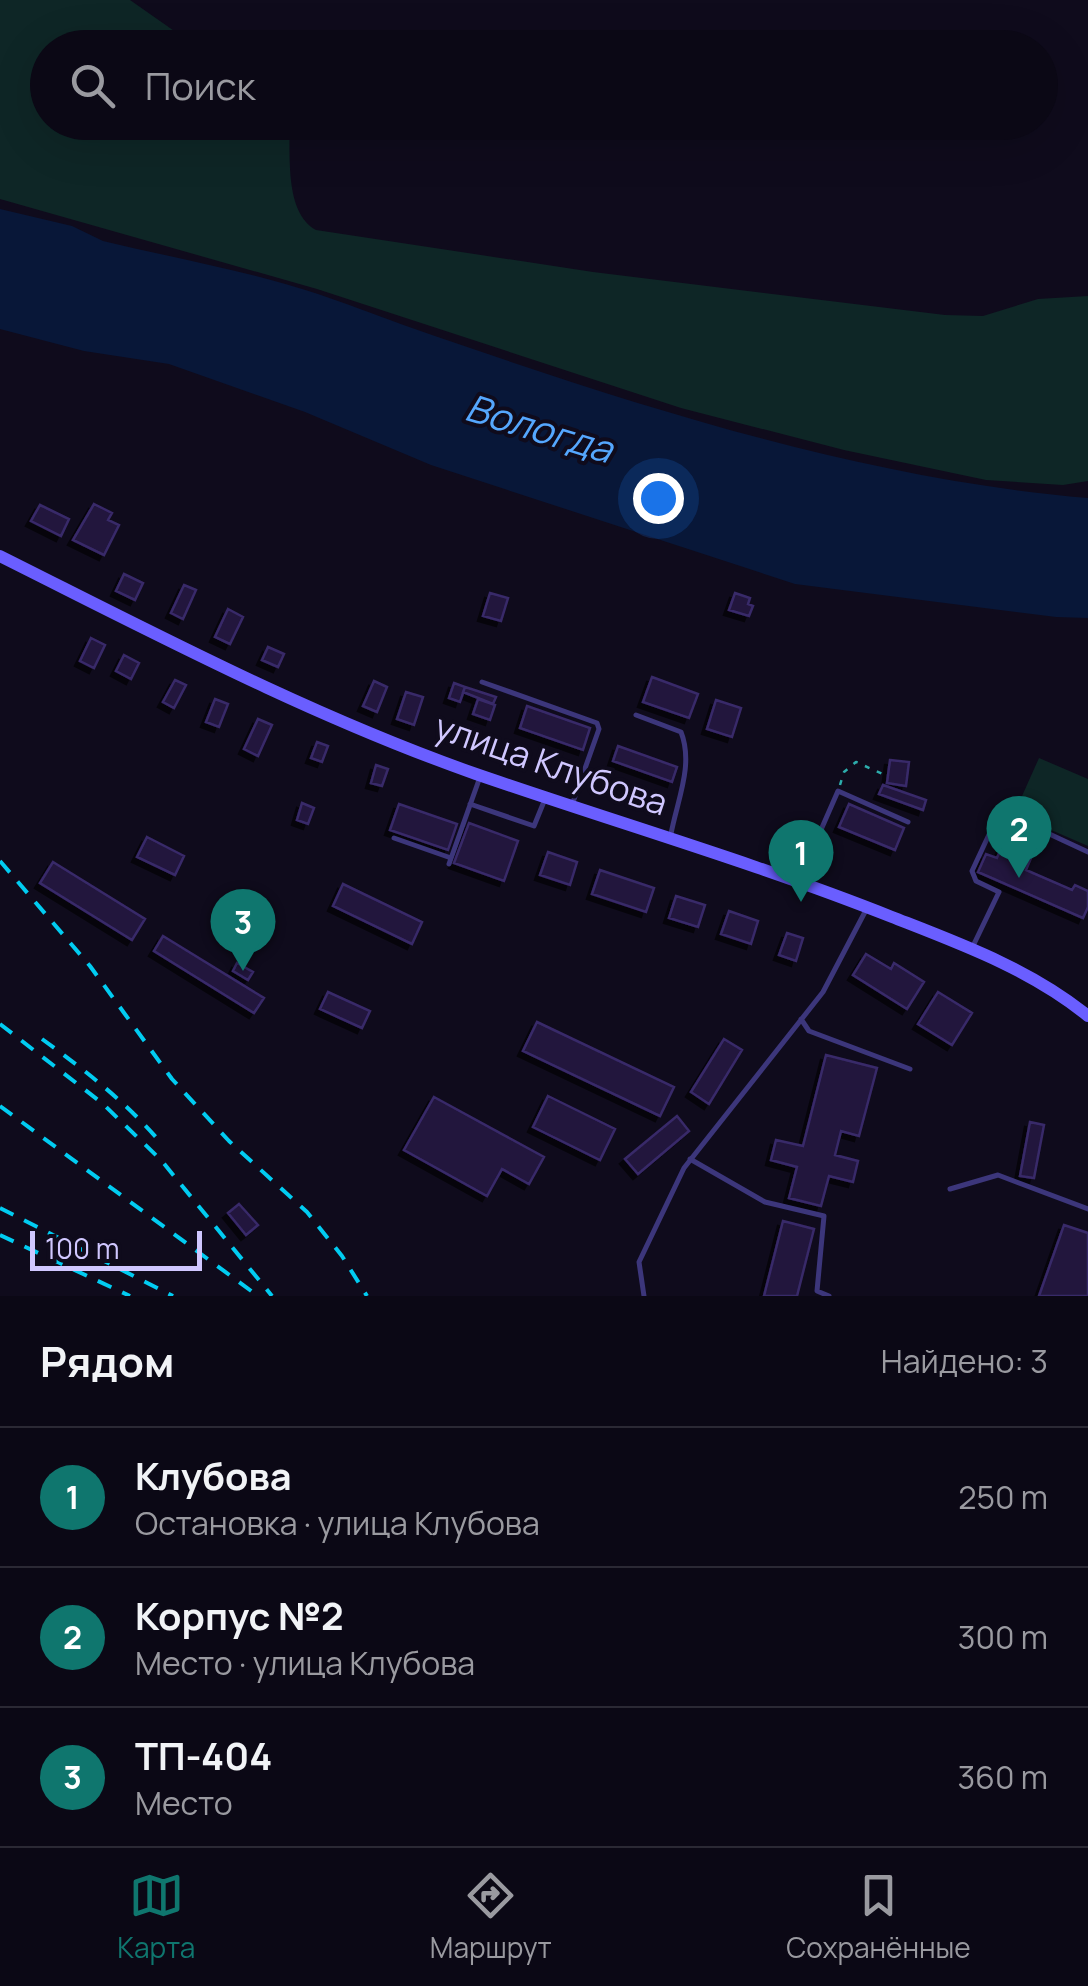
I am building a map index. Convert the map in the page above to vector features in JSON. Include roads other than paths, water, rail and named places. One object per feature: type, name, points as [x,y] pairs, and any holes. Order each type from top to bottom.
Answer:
[{"type":"main road","name":"улица Клубова","points":[[0,556],[270,689],[427,756],[799,880],[868,907],[972,948],[1037,980],[1088,1016]]},
{"type":"lane","points":[[482,682],[597,723],[599,729],[572,805]]},
{"type":"lane","points":[[636,715],[681,732],[687,746],[686,770],[671,837]]},
{"type":"lane","points":[[394,838],[450,861],[480,775]]},
{"type":"lane","points":[[799,880],[838,792],[908,822]]},
{"type":"lane","points":[[470,804],[534,826],[546,796]]},
{"type":"lane","points":[[972,948],[999,892],[976,881],[972,871],[1000,812],[1088,852]]},
{"type":"lane","points":[[644,1296],[639,1262],[690,1159],[823,992],[868,907]]},
{"type":"lane","points":[[801,1020],[809,1030],[910,1069]]},
{"type":"lane","points":[[690,1159],[765,1202],[824,1216],[817,1291],[829,1296]]},
{"type":"lane","points":[[950,1189],[998,1175],[1088,1208]]},
{"type":"water","name":"Вологда","points":[[0,209],[72,226],[103,241],[292,286],[592,389],[756,437],[921,475],[1088,498],[1088,618],[795,584],[431,465],[305,412],[169,364],[84,351],[0,329]]},
{"type":"railway","points":[[0,861],[90,966],[172,1079],[229,1141],[307,1212],[367,1296]]},
{"type":"railway","points":[[0,1024],[102,1103],[161,1160],[272,1296]]},
{"type":"railway","points":[[42,1039],[105,1088],[162,1144]]},
{"type":"railway","points":[[0,1106],[258,1296]]},
{"type":"railway","points":[[0,1208],[173,1296]]},
{"type":"railway","points":[[0,1235],[130,1296]]},
{"type":"place","name":"Корпус №2","points":[[1019,878]]},
{"type":"place","name":"Клубова","points":[[801,902]]},
{"type":"place","name":"ТП-404","points":[[243,971]]}]
